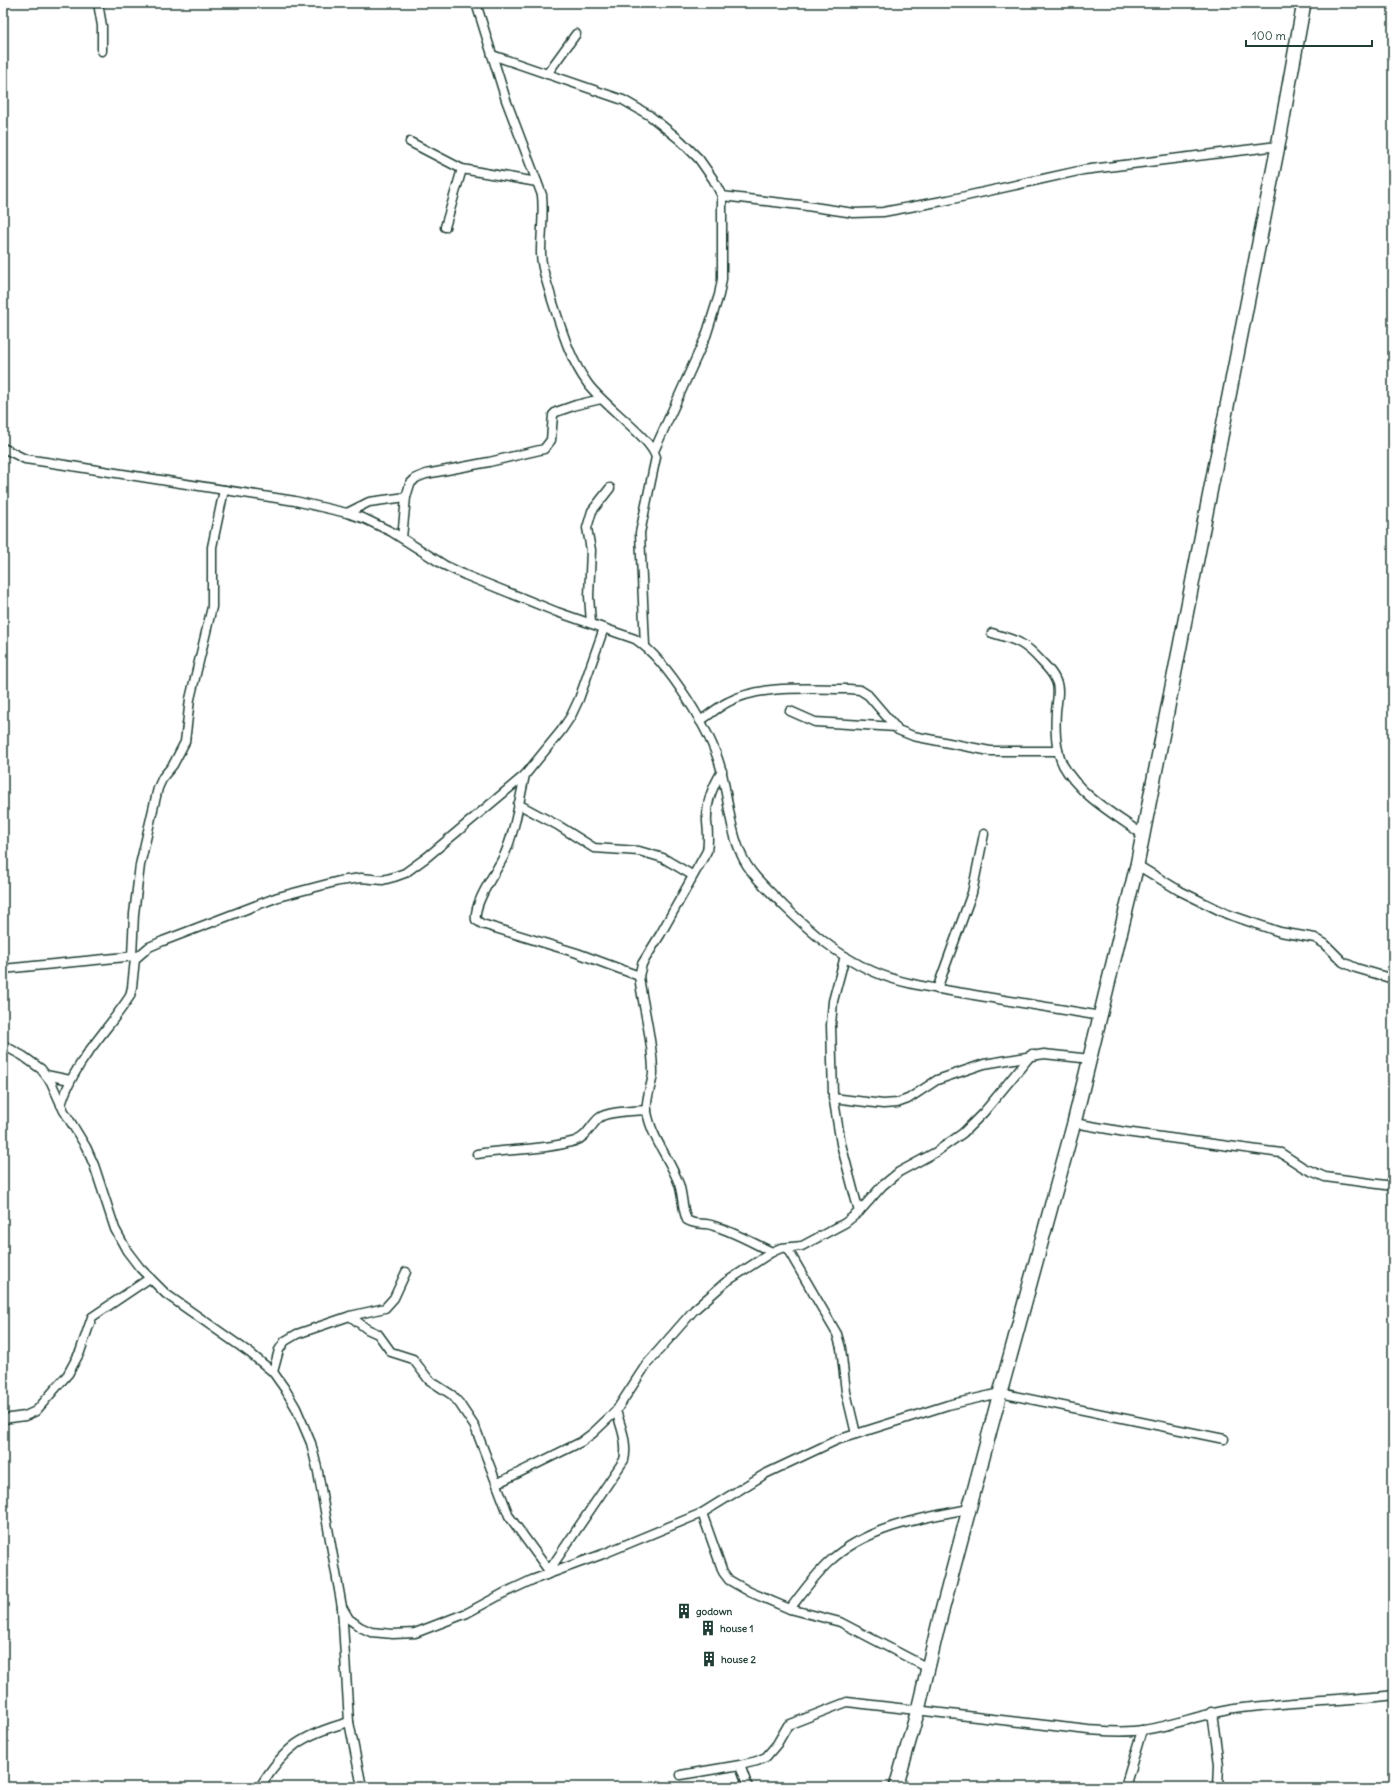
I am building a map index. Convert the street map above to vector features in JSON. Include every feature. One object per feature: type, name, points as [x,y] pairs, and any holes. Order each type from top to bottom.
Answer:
[{"type":"highway","points":[[896,1787],[918,1710],[1000,1393],[1074,1123],[1137,865],[1174,683],[1278,146],[1304,3]]},
{"type":"street","points":[[98,3],[102,26],[102,51]]},
{"type":"street","points":[[476,3],[506,100],[542,195],[544,207],[541,253],[543,271],[566,345],[572,360],[588,384],[601,399],[647,442],[654,451]]},
{"type":"street","points":[[547,74],[576,34]]},
{"type":"street","points":[[492,55],[623,100],[662,125],[699,159],[713,179],[722,196],[722,279],[719,295],[706,336],[654,451],[655,462],[647,493],[640,533],[646,646]]},
{"type":"street","points":[[410,142],[462,169],[537,182]]},
{"type":"street","points":[[722,196],[800,204],[854,213],[883,212],[948,200],[1083,170],[1278,146]]},
{"type":"street","points":[[445,227],[462,169]]},
{"type":"street","points":[[402,538],[406,497],[410,484],[416,478],[426,474],[489,462],[544,449],[551,440],[553,415],[556,412],[601,399]]},
{"type":"street","points":[[3,448],[25,459],[295,501],[348,513],[365,519],[402,538],[444,566],[557,612],[635,639],[646,646],[683,692],[716,752],[722,771],[732,824],[742,856],[760,882],[796,918],[833,949],[872,971],[896,979],[937,989],[1101,1016]]},
{"type":"street","points":[[591,623],[589,596],[591,550],[587,528],[592,511],[610,488]]},
{"type":"street","points":[[62,1104],[70,1080],[130,996],[134,956],[134,914],[140,866],[158,788],[163,777],[172,765],[185,742],[190,699],[212,607],[212,547],[224,490]]},
{"type":"street","points":[[348,513],[369,502],[406,497]]},
{"type":"street","points":[[3,969],[60,965],[134,956],[163,941],[278,897],[339,881],[361,878],[383,880],[405,873],[428,857],[525,774],[571,716],[582,692],[604,628]]},
{"type":"street","points":[[992,633],[1017,641],[1028,647],[1052,672],[1058,687],[1055,725],[1058,752],[1063,764],[1076,783],[1106,809],[1143,834]]},
{"type":"street","points":[[700,721],[728,702],[746,695],[769,690],[849,689],[860,690],[868,695],[896,727],[905,733],[914,736],[990,751],[1058,752]]},
{"type":"street","points":[[790,711],[815,722],[896,727]]},
{"type":"street","points":[[722,771],[712,788],[708,803],[707,851],[642,964],[639,976],[651,1050],[653,1074],[647,1100],[647,1110],[659,1145],[679,1185],[684,1214],[687,1220],[696,1224],[710,1224],[772,1252]]},
{"type":"street","points":[[525,774],[508,845],[480,900],[475,914],[476,920],[482,924],[563,948],[639,976]]},
{"type":"street","points":[[518,804],[559,826],[594,848],[639,851],[658,856],[692,875]]},
{"type":"street","points":[[937,989],[972,893],[984,834]]},
{"type":"street","points":[[1137,865],[1180,891],[1227,914],[1280,932],[1315,938],[1325,944],[1343,962],[1356,968],[1393,979]]},
{"type":"street","points":[[845,956],[833,1001],[831,1025],[834,1098],[841,1144],[859,1212]]},
{"type":"street","points":[[3,1045],[41,1068],[46,1075],[69,1120],[86,1147],[94,1165],[115,1229],[127,1251],[166,1294],[250,1353],[274,1372],[296,1408],[311,1443],[318,1472],[342,1608],[349,1722],[362,1787]]},
{"type":"street","points":[[834,1098],[883,1104],[897,1103],[945,1077],[984,1064],[1032,1054],[1090,1059]]},
{"type":"street","points":[[498,1483],[581,1442],[593,1433],[616,1410],[646,1365],[694,1310],[726,1282],[772,1252],[808,1244],[845,1223],[859,1212],[882,1186],[899,1172],[936,1152],[963,1133],[984,1112],[1032,1054]]},
{"type":"street","points":[[46,1075],[70,1080]]},
{"type":"street","points":[[477,1154],[567,1143],[585,1136],[602,1116],[620,1112],[647,1110]]},
{"type":"street","points":[[1074,1123],[1124,1132],[1281,1153],[1304,1168],[1324,1177],[1393,1186]]},
{"type":"street","points":[[787,1248],[837,1334],[846,1392],[856,1434]]},
{"type":"street","points":[[274,1372],[279,1350],[285,1341],[297,1334],[350,1316],[386,1308],[391,1303],[406,1272]]},
{"type":"street","points":[[3,1419],[24,1416],[36,1411],[68,1374],[83,1347],[92,1317],[150,1278]]},
{"type":"street","points":[[350,1316],[367,1329],[378,1334],[391,1352],[413,1359],[429,1380],[452,1395],[459,1403],[475,1427],[498,1483],[509,1516],[547,1573]]},
{"type":"street","points":[[342,1608],[349,1619],[360,1628],[371,1632],[393,1634],[415,1633],[467,1612],[547,1573],[603,1554],[702,1513],[765,1474],[837,1440],[948,1405],[1000,1393],[1224,1439]]},
{"type":"street","points":[[547,1573],[624,1460],[626,1452],[625,1441],[616,1410]]},
{"type":"street","points":[[790,1609],[812,1580],[830,1561],[853,1544],[877,1532],[926,1517],[969,1509]]},
{"type":"street","points":[[702,1513],[726,1577],[750,1592],[790,1609],[840,1622],[928,1668]]},
{"type":"street","points":[[681,1775],[740,1765],[766,1757],[791,1723],[840,1703],[851,1701],[1088,1730],[1123,1732],[1142,1730],[1212,1712],[1254,1706],[1327,1702],[1393,1695]]},
{"type":"street","points":[[1212,1712],[1219,1773],[1218,1787]]},
{"type":"street","points":[[260,1787],[278,1759],[288,1750],[324,1729],[349,1722]]},
{"type":"street","points":[[1125,1787],[1142,1730]]},
{"type":"street","points":[[740,1765],[748,1787]]},
{"type":"place","name":"godown","points":[[684,1611]]},
{"type":"place","name":"house 1","points":[[708,1628]]},
{"type":"place","name":"house 2","points":[[709,1659]]}]
